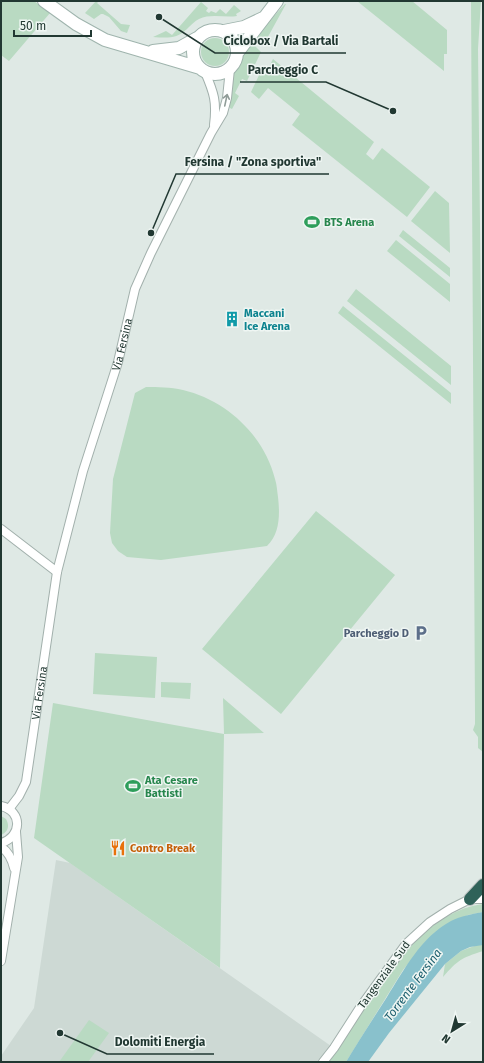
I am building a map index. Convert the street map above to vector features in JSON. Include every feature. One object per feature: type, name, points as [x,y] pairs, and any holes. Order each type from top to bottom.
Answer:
[{"type":"highway","points":[[470,899],[483,885]]},
{"type":"street","points":[[44,1],[90,33],[119,45],[144,51],[218,74],[230,69],[237,58],[238,52],[277,1]]},
{"type":"street","points":[[144,51],[179,48],[207,31],[224,31],[244,27],[264,17]]},
{"type":"street","points":[[224,31],[234,40],[238,52]]},
{"type":"street","points":[[197,38],[192,50],[193,57],[202,70]]},
{"type":"street","name":"Via Fersina","points":[[9,809],[19,796],[26,782],[57,572],[83,471],[118,362],[134,289],[214,128],[223,113],[227,98],[230,69]]},
{"type":"street","name":"Via Fersina","points":[[202,70],[214,94],[216,109],[214,128]]},
{"type":"street","points":[[1,529],[57,572]]},
{"type":"street","points":[[1,806],[9,809],[17,820],[16,832],[18,857],[1,961]]},
{"type":"street","points":[[1,843],[7,841],[16,832]]},
{"type":"street","points":[[1,847],[6,850],[12,858],[15,871]]},
{"type":"street","name":"Tangenziale Sud","points":[[323,1062],[406,944],[430,922],[450,908],[470,899],[483,898]]},
{"type":"shaded area","points":[[56,860],[70,863],[331,1046],[319,1062],[1,1062],[1,1056],[34,1008]]},
{"type":"green space","points":[[1,1],[34,1],[50,13],[9,61],[1,55]]},
{"type":"green space","points":[[96,1],[99,1],[97,3],[121,24],[130,25],[127,33],[121,31],[109,17],[103,14],[94,19],[85,13]]},
{"type":"green space","points":[[357,1],[412,1],[447,30],[447,54],[444,54],[444,71]]},
{"type":"green space","points":[[471,1],[481,1],[478,49],[483,486],[483,752],[478,748],[478,737],[473,730],[475,715]]},
{"type":"green space","points":[[201,2],[208,8],[206,11],[209,13],[211,11],[216,13],[220,9],[226,14],[234,5],[241,11],[236,14],[237,16],[204,17],[176,36],[167,38],[153,37],[166,31],[172,35]]},
{"type":"green space","points":[[286,4],[264,44],[255,36]]},
{"type":"green space","points":[[215,38],[225,42],[229,52],[225,62],[215,66],[205,62],[201,52],[205,42]]},
{"type":"green space","points":[[250,41],[261,52],[247,81],[242,79],[235,93],[239,96],[232,109],[230,108],[229,100],[232,77]]},
{"type":"green space","points":[[273,59],[374,142],[366,154],[373,160],[382,148],[430,187],[407,217],[292,125],[300,114],[268,88],[259,99],[251,92],[260,73],[265,75]]},
{"type":"green space","points":[[435,191],[449,203],[450,253],[411,221]]},
{"type":"green space","points":[[403,230],[450,268],[450,277],[399,236]]},
{"type":"green space","points":[[396,240],[450,284],[450,302],[387,251]]},
{"type":"green space","points":[[356,289],[451,366],[451,385],[347,301]]},
{"type":"green space","points":[[343,306],[451,393],[451,404],[338,313]]},
{"type":"green space","points":[[146,387],[173,388],[199,395],[228,411],[252,434],[270,463],[277,488],[279,510],[277,530],[267,546],[161,560],[127,557],[118,551],[112,543],[110,533],[113,479],[135,393]]},
{"type":"green space","points":[[316,511],[395,575],[281,714],[202,649]]},
{"type":"green space","points":[[95,653],[157,657],[155,698],[93,694]]},
{"type":"green space","points":[[161,682],[191,683],[190,699],[161,697]]},
{"type":"green space","points":[[223,698],[264,733],[224,734]]},
{"type":"green space","name":"Ata Cesare Battisti","points":[[53,703],[224,734],[220,968],[34,838]]},
{"type":"green space","points":[[1,816],[6,819],[8,828],[1,835]]},
{"type":"green space","points":[[483,904],[483,912],[468,915],[427,940],[403,970],[346,1062],[327,1062],[391,970],[416,940],[447,916],[464,909]]},
{"type":"green space","points":[[477,945],[483,945],[483,951],[460,960],[443,977],[445,964],[461,951]]},
{"type":"green space","points":[[89,1020],[109,1033],[88,1062],[59,1062]]},
{"type":"water","name":"Torrente Fersina","points":[[483,912],[483,945],[470,947],[461,951],[445,964],[389,1033],[368,1062],[346,1062],[407,965],[422,945],[440,928],[451,921],[463,916]]},
{"type":"place","name":"Ciclobox / Via Bartali","points":[[159,17]]},
{"type":"place","name":"Parcheggio C","points":[[393,111]]},
{"type":"place","name":"BTS Arena","points":[[312,222]]},
{"type":"place","name":"Fersina / \"Zona sportiva\"","points":[[151,233]]},
{"type":"place","name":"Maccani Ice Arena","points":[[232,319]]},
{"type":"place","name":"Parcheggio D","points":[[421,633]]},
{"type":"place","name":"Ata Cesare Battisti","points":[[133,786]]},
{"type":"place","name":"Contro Break","points":[[118,848]]},
{"type":"place","name":"Dolomiti Energia","points":[[60,1033]]}]
